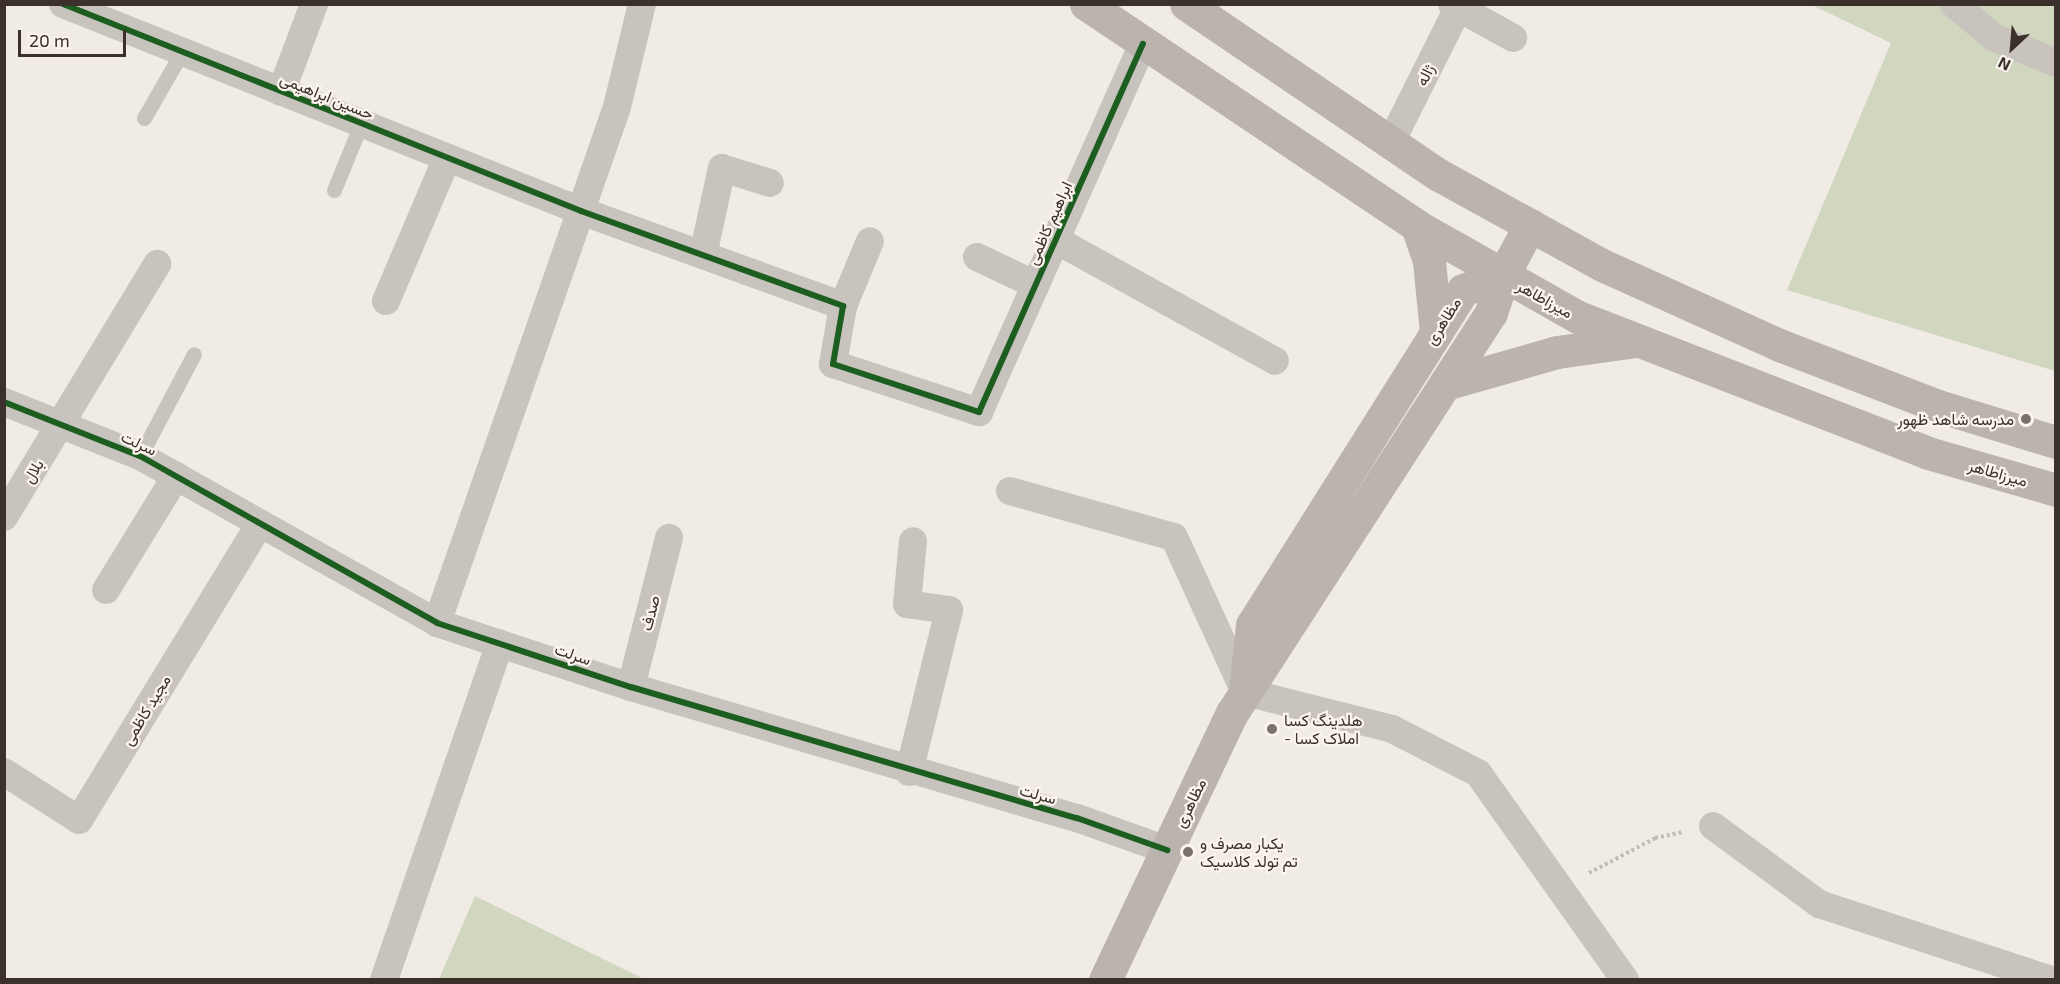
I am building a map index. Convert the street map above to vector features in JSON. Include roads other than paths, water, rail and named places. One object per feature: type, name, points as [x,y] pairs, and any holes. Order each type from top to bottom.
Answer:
[{"type":"main road","name":"میرزاطاهر","points":[[1086,4],[1417,226],[1578,317],[1928,453],[2055,490]]},
{"type":"main road","points":[[1186,4],[1439,176],[1602,265],[1779,345],[1938,406],[2055,442]]},
{"type":"main road","points":[[1503,275],[1530,225]]},
{"type":"main road","points":[[1417,226],[1429,261],[1436,333]]},
{"type":"main road","name":"مظاهری","points":[[1245,692],[1252,625],[1463,290],[1503,275]]},
{"type":"main road","name":"مظاهری","points":[[1105,980],[1245,692],[1491,313],[1503,275]]},
{"type":"main road","points":[[1445,384],[1557,352],[1637,341]]},
{"type":"street","name":"حسین ابراهیمی","points":[[63,4],[581,212],[843,306]]},
{"type":"street","points":[[281,92],[314,4]]},
{"type":"street","points":[[438,623],[617,107],[642,4]]},
{"type":"street","points":[[1954,4],[1995,38],[2055,63]]},
{"type":"street","name":"ژاله","points":[[1391,142],[1455,6],[1513,38]]},
{"type":"street","name":"ابراهیم کاظمی","points":[[843,306],[833,364],[979,412],[1143,44]]},
{"type":"street","points":[[386,301],[447,158]]},
{"type":"street","points":[[703,255],[722,168],[770,183]]},
{"type":"street","points":[[1056,240],[1275,361]]},
{"type":"street","points":[[843,306],[870,241]]},
{"type":"street","points":[[977,257],[1036,285]]},
{"type":"street","name":"بلال","points":[[4,517],[157,264]]},
{"type":"street","name":"سرلت","points":[[4,402],[140,456],[438,623],[631,687],[909,772],[1077,818],[1167,850]]},
{"type":"street","points":[[106,590],[176,476]]},
{"type":"street","points":[[1010,491],[1174,537],[1245,692],[1392,729],[1478,773],[1625,980]]},
{"type":"street","name":"مجید کاظمی","points":[[4,772],[79,820],[260,524]]},
{"type":"street","name":"صدف","points":[[631,687],[669,538]]},
{"type":"street","points":[[909,772],[949,610],[907,604],[913,541]]},
{"type":"street","points":[[384,980],[500,644]]},
{"type":"street","points":[[1713,826],[1819,904],[2004,974],[2050,980]]},
{"type":"lane","points":[[144,118],[182,52]]},
{"type":"lane","points":[[334,190],[361,124]]},
{"type":"lane","points":[[140,456],[194,354]]},
{"type":"place","name":"مدرسه شاهد ظهور","points":[[2026,419]]},
{"type":"place","name":"هلدینگ کسا - املاک کسا","points":[[1272,729]]},
{"type":"place","name":"یکبار مصرف و تم تولد کلاسیک","points":[[1188,852]]}]
